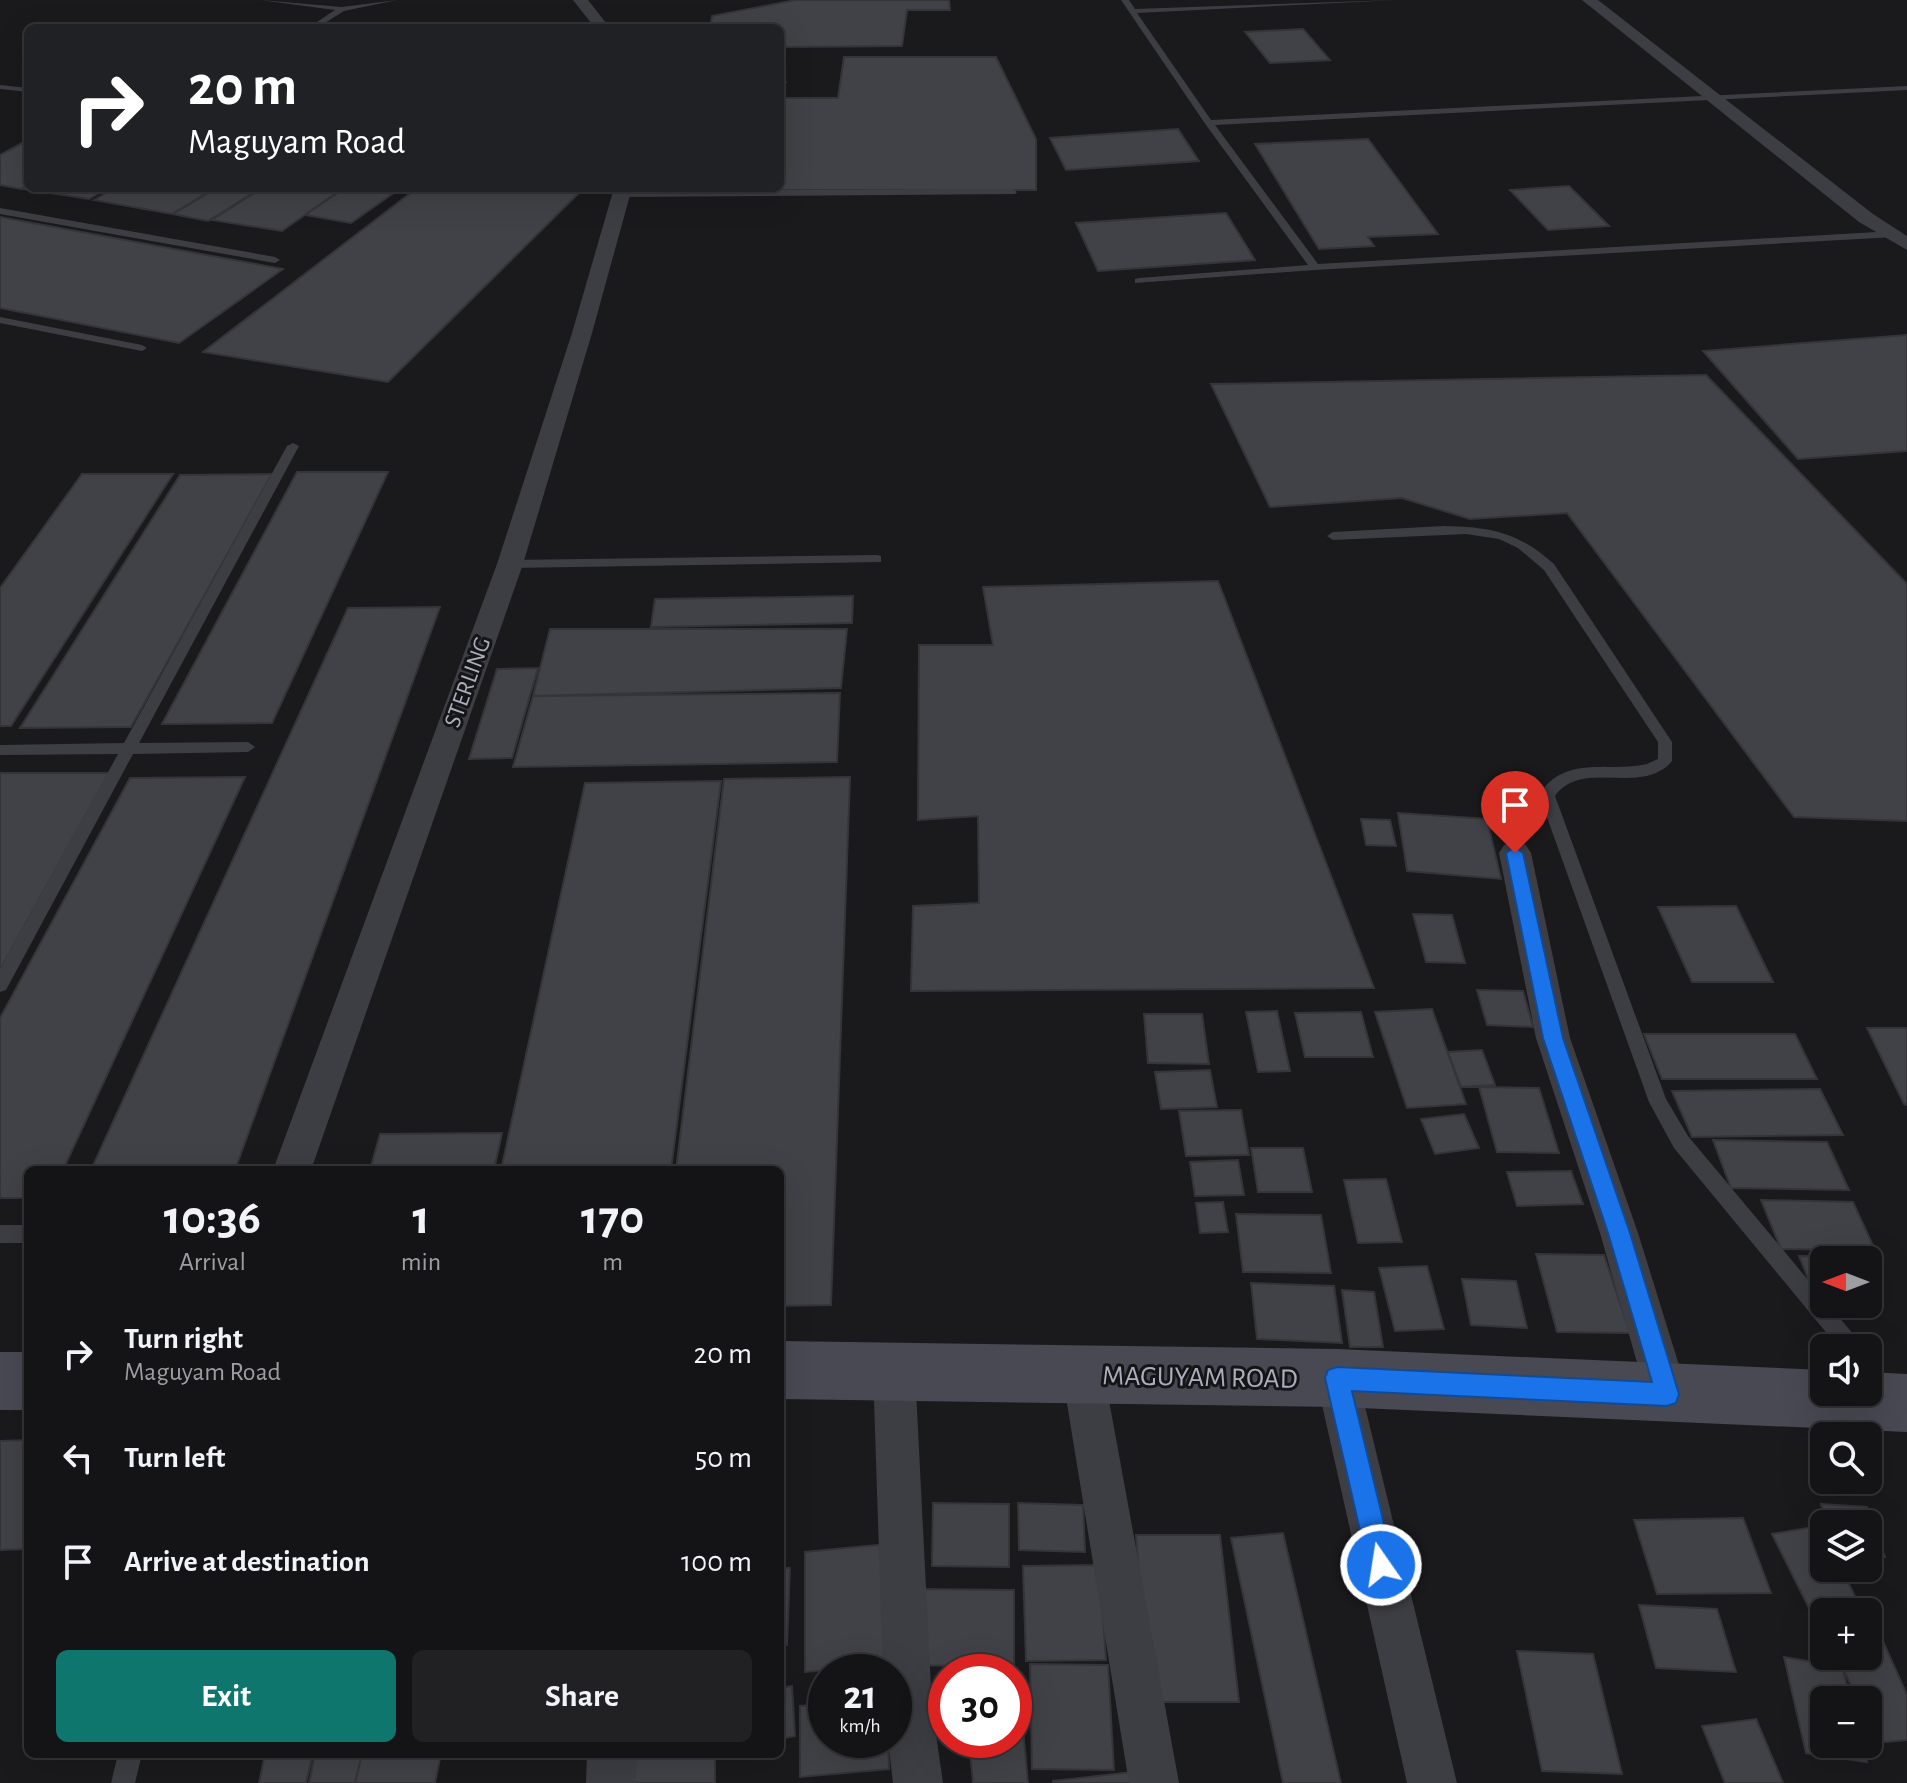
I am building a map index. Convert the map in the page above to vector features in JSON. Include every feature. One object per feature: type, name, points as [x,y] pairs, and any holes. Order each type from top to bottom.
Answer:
[{"type":"main road","name":"MAGUYAM ROAD","points":[[784,1370],[1337,1378],[1667,1394],[1893,1395]]},
{"type":"main road","points":[[0,1381],[24,1381]]},
{"type":"street","points":[[580,0],[600,24]]},
{"type":"street","points":[[1589,0],[1893,238],[1907,260]]},
{"type":"street","name":"STERLING","points":[[293,1166],[510,564],[582,333],[622,192]]},
{"type":"street","points":[[1515,853],[1553,1038],[1619,1233],[1667,1394]]},
{"type":"street","points":[[894,1370],[908,1707],[918,1783]]},
{"type":"street","points":[[1083,1373],[1154,1783]]},
{"type":"street","points":[[1337,1378],[1432,1783]]},
{"type":"street","points":[[611,1783],[612,1758]]},
{"type":"lane","points":[[264,0],[342,9],[393,0]]},
{"type":"lane","points":[[1125,0],[1209,123],[1315,267]]},
{"type":"lane","points":[[1132,11],[1393,0]]},
{"type":"lane","points":[[318,24],[342,9]]},
{"type":"lane","points":[[0,87],[24,90]]},
{"type":"lane","points":[[1209,123],[1907,88]]},
{"type":"lane","points":[[784,191],[1012,192]]},
{"type":"lane","points":[[0,211],[275,260]]},
{"type":"lane","points":[[1139,281],[1315,267],[1893,238]]},
{"type":"lane","points":[[0,320],[142,348]]},
{"type":"lane","points":[[0,985],[293,446]]},
{"type":"lane","points":[[1333,536],[1476,530],[1528,547],[1549,567],[1665,742],[1665,761],[1653,771],[1566,775],[1552,783],[1547,795],[1658,1102],[1681,1142],[1840,1334]]},
{"type":"lane","points":[[510,564],[877,559]]},
{"type":"lane","points":[[0,750],[248,747]]},
{"type":"lane","points":[[0,1234],[24,1234]]},
{"type":"lane","points":[[123,1783],[129,1758]]},
{"type":"building","points":[[796,0],[949,0],[950,10],[907,10],[902,46],[784,47],[784,24],[711,24],[712,16]]},
{"type":"building","points":[[1303,29],[1330,60],[1270,63],[1245,32]]},
{"type":"building","points":[[844,57],[996,57],[1036,139],[1036,190],[784,190],[784,98],[838,98]]},
{"type":"building","points":[[1178,129],[1199,161],[1066,170],[1050,138]]},
{"type":"building","points":[[1368,139],[1438,234],[1368,237],[1374,246],[1319,249],[1255,144]]},
{"type":"building","points":[[24,142],[24,187],[21,189],[0,185],[0,155]]},
{"type":"building","points":[[1569,186],[1609,226],[1548,230],[1510,190]]},
{"type":"building","points":[[44,192],[101,192],[89,199]]},
{"type":"building","points":[[108,192],[208,192],[172,214],[94,200]]},
{"type":"building","points":[[210,192],[255,192],[208,221],[173,214]]},
{"type":"building","points":[[256,192],[337,192],[282,231],[212,220]]},
{"type":"building","points":[[339,192],[395,192],[351,223],[305,215]]},
{"type":"building","points":[[412,192],[580,192],[388,382],[203,352]]},
{"type":"building","points":[[1226,213],[1255,260],[1098,271],[1076,223]]},
{"type":"building","points":[[0,217],[283,269],[179,343],[0,308]]},
{"type":"building","points":[[1907,335],[1907,451],[1798,459],[1703,351]]},
{"type":"building","points":[[1706,375],[1907,584],[1907,821],[1794,817],[1567,513],[1470,519],[1402,498],[1270,507],[1211,384]]},
{"type":"building","points":[[297,472],[388,472],[272,723],[162,724]]},
{"type":"building","points":[[82,474],[173,474],[11,726],[0,726],[0,588]]},
{"type":"building","points":[[272,474],[131,727],[20,728],[180,475]]},
{"type":"building","points":[[1218,581],[1374,988],[911,991],[913,906],[979,903],[978,816],[918,820],[919,645],[993,645],[983,587]]},
{"type":"building","points":[[853,596],[852,623],[651,627],[655,599]]},
{"type":"building","points":[[440,607],[236,1166],[93,1166],[348,608]]},
{"type":"building","points":[[550,629],[847,629],[841,688],[533,696]]},
{"type":"building","points":[[538,668],[512,758],[469,759],[497,669]]},
{"type":"building","points":[[840,693],[837,762],[513,767],[533,696]]},
{"type":"building","points":[[0,773],[109,773],[0,970]]},
{"type":"building","points":[[245,777],[65,1166],[24,1166],[24,1198],[0,1198],[0,1018],[130,778]]},
{"type":"building","points":[[850,777],[831,1305],[784,1306],[784,1166],[676,1166],[724,779]]},
{"type":"building","points":[[721,781],[672,1166],[502,1166],[585,783]]},
{"type":"building","points":[[1398,813],[1487,819],[1501,879],[1407,871]]},
{"type":"building","points":[[1361,819],[1390,820],[1396,846],[1366,845]]},
{"type":"building","points":[[1736,906],[1773,982],[1692,982],[1658,907]]},
{"type":"building","points":[[1413,914],[1452,915],[1465,963],[1426,962]]},
{"type":"building","points":[[1477,990],[1523,991],[1533,1027],[1487,1025]]},
{"type":"building","points":[[1432,1009],[1466,1104],[1407,1108],[1375,1012]]},
{"type":"building","points":[[1277,1011],[1290,1071],[1258,1072],[1246,1012]]},
{"type":"building","points":[[1361,1012],[1373,1057],[1305,1057],[1295,1013]]},
{"type":"building","points":[[1144,1014],[1202,1014],[1209,1064],[1148,1063]]},
{"type":"building","points":[[1867,1028],[1907,1028],[1907,1105],[1904,1104]]},
{"type":"building","points":[[1644,1034],[1795,1034],[1817,1079],[1662,1079]]},
{"type":"building","points":[[1482,1050],[1495,1085],[1461,1087],[1448,1052]]},
{"type":"building","points":[[1210,1070],[1217,1107],[1161,1109],[1155,1072]]},
{"type":"building","points":[[1479,1087],[1539,1088],[1559,1153],[1497,1152]]},
{"type":"building","points":[[1820,1089],[1843,1135],[1692,1137],[1672,1091]]},
{"type":"building","points":[[1241,1110],[1249,1155],[1186,1156],[1179,1111]]},
{"type":"building","points":[[1464,1114],[1479,1148],[1435,1154],[1421,1119]]},
{"type":"building","points":[[502,1133],[495,1166],[371,1166],[380,1134]]},
{"type":"building","points":[[1713,1140],[1827,1142],[1849,1190],[1731,1188]]},
{"type":"building","points":[[1251,1148],[1303,1148],[1312,1192],[1258,1192]]},
{"type":"building","points":[[1238,1160],[1244,1195],[1195,1196],[1190,1162]]},
{"type":"building","points":[[1571,1171],[1583,1204],[1517,1206],[1507,1172]]},
{"type":"building","points":[[1386,1179],[1402,1242],[1358,1243],[1344,1180]]},
{"type":"building","points":[[1761,1200],[1853,1202],[1873,1246],[1810,1246],[1810,1249],[1781,1249]]},
{"type":"building","points":[[1223,1202],[1228,1232],[1200,1233],[1196,1203]]},
{"type":"building","points":[[1236,1214],[1321,1215],[1331,1273],[1243,1272]]},
{"type":"building","points":[[1536,1254],[1604,1255],[1630,1333],[1557,1332]]},
{"type":"building","points":[[1799,1256],[1810,1256],[1810,1283]]},
{"type":"building","points":[[1427,1266],[1444,1329],[1395,1331],[1379,1268]]},
{"type":"building","points":[[1462,1279],[1516,1281],[1527,1328],[1471,1325]]},
{"type":"building","points":[[1251,1283],[1334,1286],[1342,1343],[1257,1339]]},
{"type":"building","points":[[1342,1290],[1374,1292],[1383,1347],[1350,1347]]},
{"type":"building","points":[[24,1440],[24,1549],[0,1550],[0,1441]]},
{"type":"building","points":[[933,1503],[1009,1504],[1009,1567],[932,1566]]},
{"type":"building","points":[[1018,1503],[1083,1505],[1085,1552],[1019,1550]]},
{"type":"building","points":[[1821,1504],[1867,1507],[1868,1510],[1823,1510]]},
{"type":"building","points":[[1743,1518],[1771,1593],[1657,1594],[1634,1520]]},
{"type":"building","points":[[1810,1528],[1810,1582],[1848,1582],[1856,1598],[1810,1598],[1810,1610],[1772,1534]]},
{"type":"building","points":[[1283,1533],[1341,1783],[1283,1783],[1231,1538]]},
{"type":"building","points":[[1136,1535],[1220,1535],[1239,1702],[1149,1702]]},
{"type":"building","points":[[887,1544],[892,1654],[808,1654],[808,1672],[805,1672],[805,1552]]},
{"type":"building","points":[[1099,1565],[1106,1660],[1032,1661],[1032,1654],[1026,1654],[1023,1566]]},
{"type":"building","points":[[784,1568],[790,1568],[787,1645],[784,1645]]},
{"type":"building","points":[[912,1589],[1014,1590],[1014,1654],[928,1654],[928,1665],[912,1665]]},
{"type":"building","points":[[1639,1605],[1717,1609],[1736,1672],[1656,1668]]},
{"type":"building","points":[[1882,1639],[1907,1695],[1907,1740],[1882,1742],[1882,1686],[1851,1686],[1844,1670],[1882,1670]]},
{"type":"building","points":[[1517,1651],[1593,1654],[1622,1774],[1542,1771]]},
{"type":"building","points":[[1784,1657],[1810,1661],[1810,1670],[1843,1670],[1847,1686],[1810,1686],[1810,1754],[1806,1753]]},
{"type":"building","points":[[1032,1664],[1108,1665],[1114,1770],[1032,1769]]},
{"type":"building","points":[[792,1686],[795,1736],[784,1738],[784,1687]]},
{"type":"building","points":[[808,1705],[808,1758],[889,1758],[889,1769],[800,1777],[800,1706]]},
{"type":"building","points":[[1756,1719],[1783,1783],[1725,1783],[1702,1726]]},
{"type":"building","points":[[264,1758],[312,1758],[306,1783],[259,1783]]},
{"type":"building","points":[[314,1758],[361,1758],[355,1783],[309,1783]]},
{"type":"building","points":[[361,1758],[440,1758],[435,1783],[355,1783]]},
{"type":"building","points":[[629,1758],[715,1758],[715,1783],[629,1783]]},
{"type":"building","points":[[971,1758],[1026,1758],[1028,1783],[973,1783]]},
{"type":"building","points":[[1840,1758],[1866,1758],[1867,1762]]},
{"type":"building","points":[[1132,1772],[1134,1783],[1053,1783],[1053,1781]]},
{"type":"route","points":[[1381,1565],[1337,1378],[1667,1394],[1619,1233],[1553,1038],[1515,853]]}]
